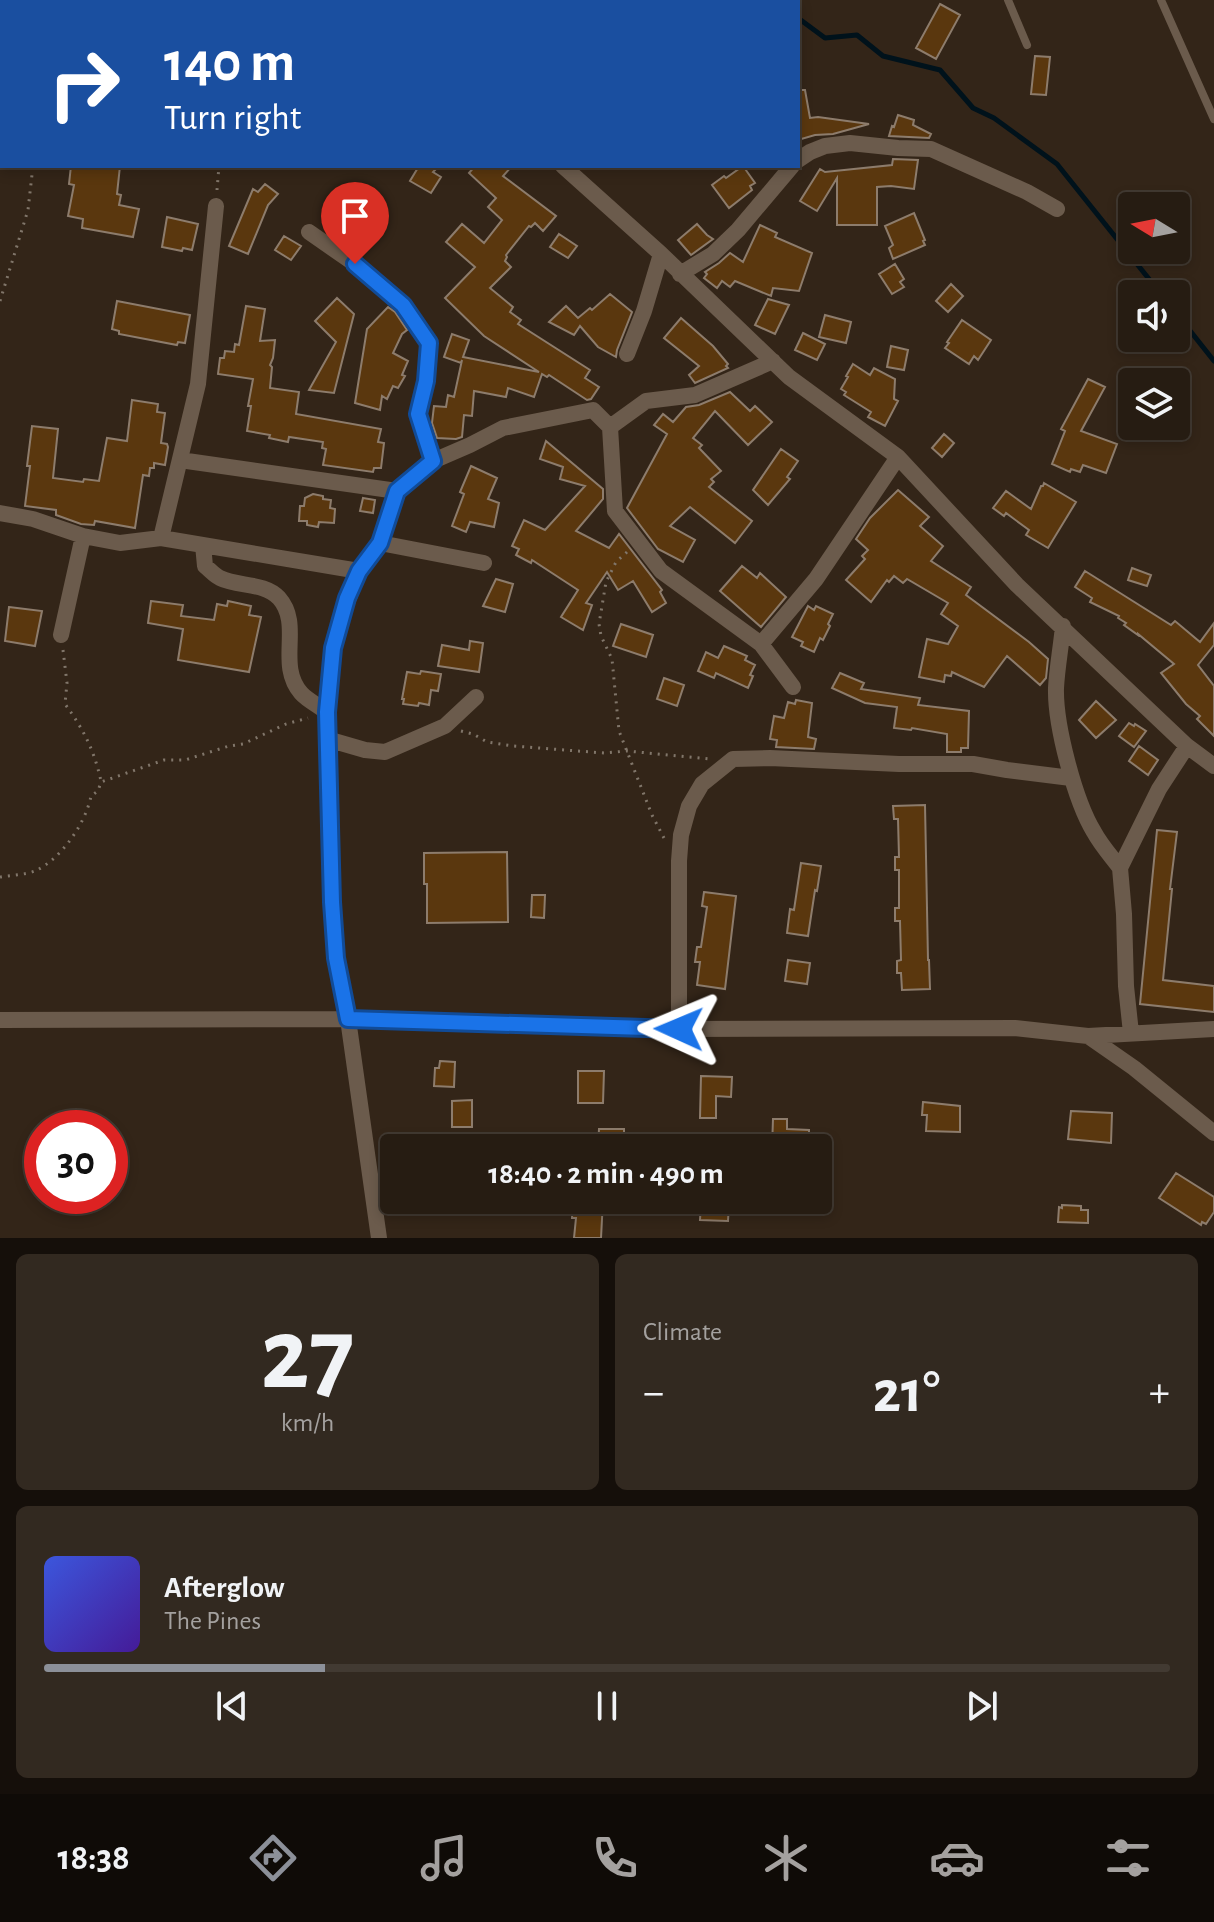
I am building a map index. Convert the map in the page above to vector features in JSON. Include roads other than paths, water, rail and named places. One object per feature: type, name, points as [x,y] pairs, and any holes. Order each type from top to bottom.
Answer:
[{"type":"street","points":[[800,159],[825,146],[850,143],[931,149],[1027,192],[1057,209]]},
{"type":"street","points":[[565,168],[661,254],[789,377],[898,457],[1017,585],[1187,746],[1214,766]]},
{"type":"street","points":[[680,274],[713,254],[738,230],[790,168]]},
{"type":"street","points":[[161,538],[198,384],[216,206]]},
{"type":"street","points":[[309,232],[355,264],[403,305],[429,343],[426,381],[418,414],[433,461]]},
{"type":"street","points":[[627,354],[661,254]]},
{"type":"street","points":[[610,427],[646,401],[695,395],[773,361]]},
{"type":"street","points":[[379,1238],[348,1019],[336,958],[327,712],[333,648],[347,598],[359,571],[380,543],[397,491],[433,461],[503,428],[593,410],[610,427],[615,511],[661,571],[761,644],[793,687]]},
{"type":"street","points":[[761,644],[816,579],[898,457]]},
{"type":"street","points":[[180,460],[397,491]]},
{"type":"street","points":[[0,513],[120,543],[161,538],[359,571]]},
{"type":"street","points":[[61,635],[83,536]]},
{"type":"street","points":[[380,543],[484,563]]},
{"type":"street","points":[[203,545],[205,566],[220,578],[265,589],[279,598],[288,614],[291,631],[288,655],[290,672],[301,693],[327,712]]},
{"type":"street","points":[[1063,626],[1056,702],[1071,778],[1093,832],[1120,868]]},
{"type":"street","points":[[327,739],[365,750],[385,752],[445,726],[476,697]]},
{"type":"street","points":[[1131,1033],[1120,868],[1159,789],[1187,746]]},
{"type":"street","points":[[679,1029],[681,835],[689,806],[702,784],[733,759],[973,764],[1071,778]]},
{"type":"street","points":[[0,1020],[348,1019],[679,1029],[1015,1028],[1088,1036],[1214,1029]]},
{"type":"street","points":[[1088,1036],[1134,1068],[1214,1133]]},
{"type":"lane","points":[[1008,0],[1027,45]]},
{"type":"lane","points":[[1161,0],[1214,119]]},
{"type":"waterway","points":[[800,19],[825,38],[857,35],[883,56],[940,70],[973,108],[994,118],[1057,164],[1150,280]]},
{"type":"waterway","points":[[1190,331],[1214,361]]}]
